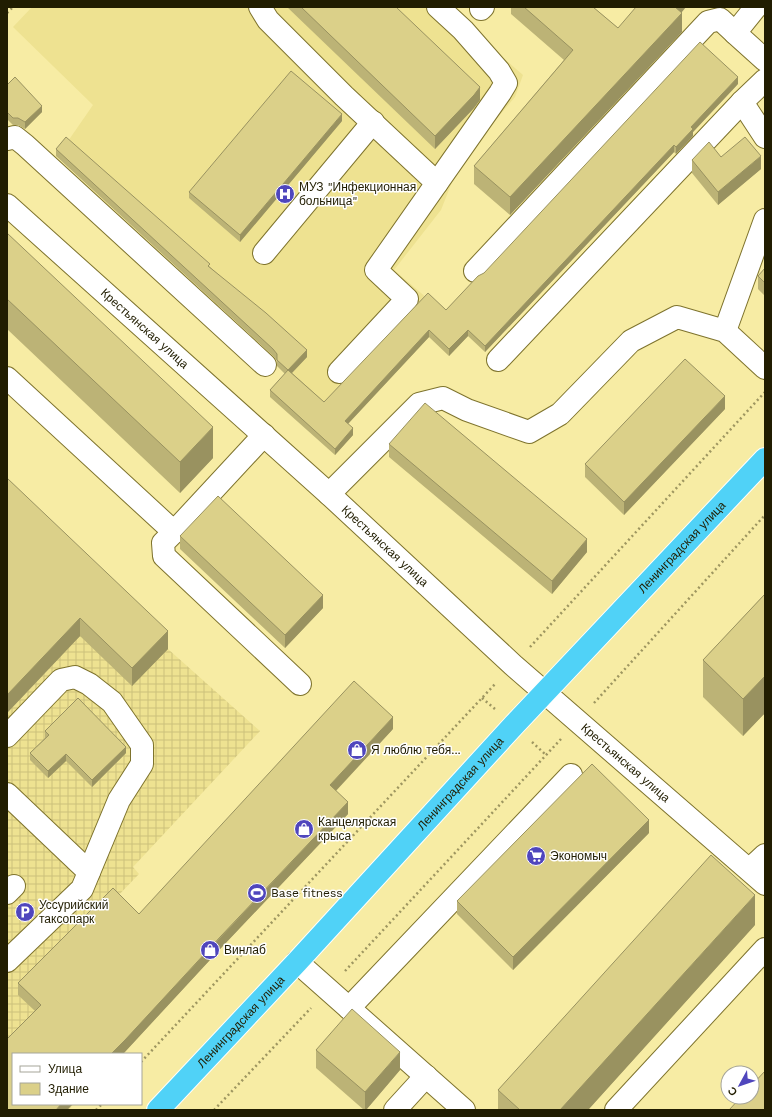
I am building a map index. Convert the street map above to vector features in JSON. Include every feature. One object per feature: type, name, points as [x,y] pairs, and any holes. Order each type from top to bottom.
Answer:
[{"type":"highway","name":"Ленинградская улица","points":[[158,1110],[297,962],[514,725],[765,459]]},
{"type":"street","points":[[260,7],[268,20],[344,96],[437,183]]},
{"type":"street","points":[[339,372],[406,299],[376,270],[506,83],[499,71],[463,30],[438,7]]},
{"type":"street","points":[[735,32],[756,7]]},
{"type":"street","points":[[474,272],[708,22],[720,19],[765,60]]},
{"type":"street","points":[[498,360],[742,102],[765,80]]},
{"type":"street","points":[[742,102],[765,138]]},
{"type":"street","points":[[264,253],[373,122]]},
{"type":"street","points":[[7,139],[15,137],[25,145],[265,365]]},
{"type":"street","name":"Крестьянская улица","points":[[7,206],[330,494],[513,665],[578,721],[760,869]]},
{"type":"street","points":[[725,331],[765,220]]},
{"type":"street","points":[[330,494],[419,404],[444,398],[467,410],[529,432],[560,414],[631,341],[677,317],[725,331],[765,368]]},
{"type":"street","points":[[7,378],[174,532]]},
{"type":"street","points":[[264,436],[163,544],[164,556],[300,684]]},
{"type":"street","points":[[7,736],[60,680],[76,677],[89,684],[112,702],[142,745],[142,764],[119,800],[82,888],[7,961]]},
{"type":"street","points":[[349,1008],[571,775]]},
{"type":"street","points":[[7,794],[89,872]]},
{"type":"street","points":[[616,1110],[765,949]]},
{"type":"street","points":[[297,962],[464,1110]]},
{"type":"street","points":[[395,1110],[426,1076]]},
{"type":"path","points":[[7,13],[13,7]]},
{"type":"path","points":[[142,1061],[513,665],[765,392]]},
{"type":"path","points":[[214,1110],[578,721],[765,515]]},
{"type":"shaded area","name":"МУЗ \"Инфекционная больница\"","points":[[32,7],[445,7],[523,75],[515,97],[482,136],[454,177],[441,210],[394,270],[428,299],[324,409],[288,377],[273,326],[255,346],[248,338],[264,318],[230,291],[214,311],[202,300],[217,277],[66,144],[93,105],[13,27]]},
{"type":"shaded area","points":[[7,496],[168,649],[260,731],[133,867],[139,874],[114,900],[14,1053],[12,1053],[12,1105],[73,1105],[68,1110],[7,1110]]},
{"type":"building","points":[[301,7],[396,7],[480,87],[435,136]]},
{"type":"building","points":[[524,7],[593,7],[618,28],[636,7],[675,7],[682,13],[510,197],[474,166],[573,50]]},
{"type":"building","points":[[700,42],[738,77],[691,127],[693,129],[676,147],[674,145],[485,346],[468,330],[449,349],[429,330],[345,421],[353,428],[335,449],[270,390],[288,370],[324,402],[428,293],[446,310],[478,276],[484,273]]},
{"type":"building","points":[[291,71],[342,114],[240,235],[189,192]]},
{"type":"building","points":[[15,77],[42,106],[25,122],[18,118],[13,118],[7,112],[7,85]]},
{"type":"building","points":[[66,137],[210,264],[208,266],[266,313],[307,350],[288,370],[277,360],[277,354],[273,349],[56,149]]},
{"type":"building","points":[[745,137],[761,156],[718,192],[692,160],[709,142],[721,157]]},
{"type":"building","points":[[7,233],[213,427],[180,462],[7,299]]},
{"type":"building","points":[[765,268],[765,283],[758,276]]},
{"type":"building","points":[[685,359],[725,396],[624,502],[585,464]]},
{"type":"building","points":[[425,403],[587,539],[552,581],[389,444]]},
{"type":"building","points":[[7,478],[168,631],[132,668],[80,618],[7,695]]},
{"type":"building","points":[[218,496],[323,595],[285,635],[180,536]]},
{"type":"building","points":[[765,594],[765,676],[743,699],[703,660]]},
{"type":"building","points":[[354,681],[393,717],[330,785],[348,802],[112,1053],[12,1053],[12,1105],[60,1105],[56,1110],[7,1110],[7,1039],[41,1005],[18,983],[113,888],[139,914]]},
{"type":"building","points":[[78,698],[126,747],[92,780],[66,754],[48,771],[30,753],[49,735],[45,731]]},
{"type":"building","points":[[592,764],[649,820],[513,957],[457,901]]},
{"type":"building","points":[[711,855],[755,895],[560,1110],[520,1110],[498,1090]]},
{"type":"building","points":[[352,1009],[400,1052],[365,1092],[316,1050]]},
{"type":"building","points":[[765,1071],[765,1110],[729,1110],[734,1105],[760,1105],[760,1076]]},
{"type":"place","name":"МУЗ \"Инфекционная больница\"","points":[[285,194]]},
{"type":"place","name":"Я люблю тебя...","points":[[357,750]]},
{"type":"place","name":"Канцелярская крыса","points":[[304,829]]},
{"type":"place","name":"Экономыч","points":[[536,856]]},
{"type":"place","name":"Base fitness","points":[[257,893]]},
{"type":"place","name":"Уссурийский таксопарк","points":[[25,912]]},
{"type":"place","name":"Винлаб","points":[[210,950]]}]
